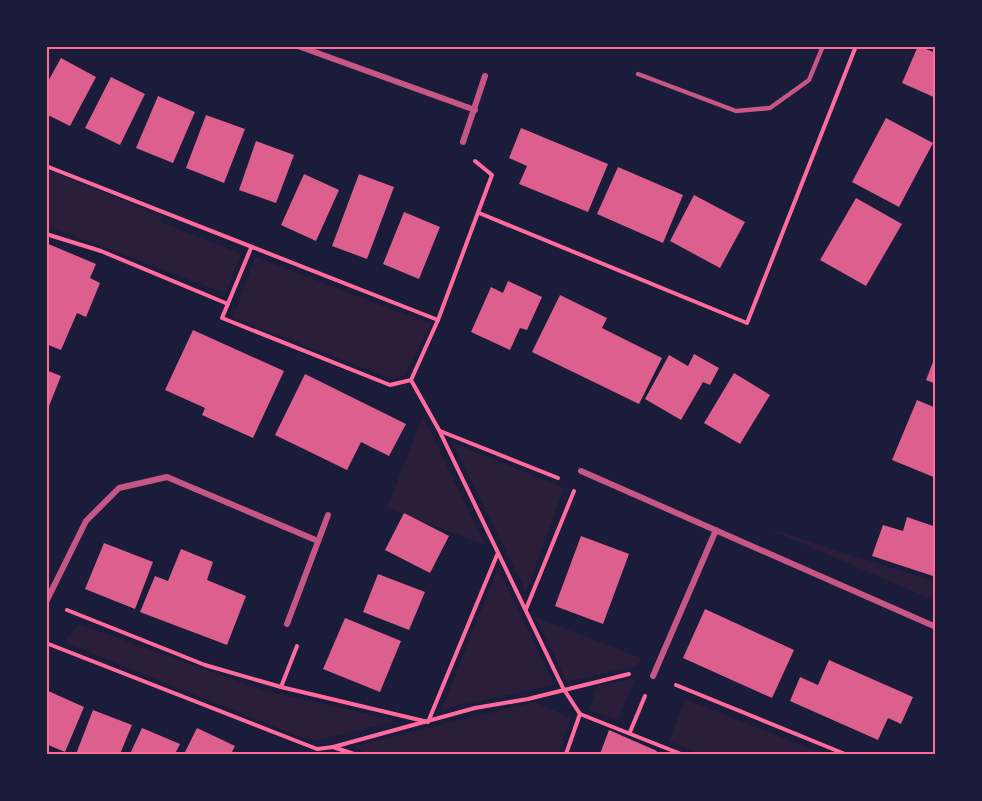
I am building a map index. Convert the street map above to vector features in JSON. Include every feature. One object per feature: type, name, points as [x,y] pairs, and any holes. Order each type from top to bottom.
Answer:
[{"type":"street","points":[[298,46],[475,110]]},
{"type":"street","points":[[463,142],[485,76]]},
{"type":"street","points":[[581,471],[936,627]]},
{"type":"street","points":[[46,602],[86,521],[119,488],[167,477],[318,541]]},
{"type":"street","points":[[287,624],[328,514]]},
{"type":"street","points":[[652,676],[716,530]]},
{"type":"lane","points":[[638,74],[736,111],[770,108],[809,80],[823,46]]},
{"type":"path","points":[[479,213],[747,323],[856,46]]},
{"type":"path","points":[[46,166],[438,320]]},
{"type":"path","points":[[250,248],[222,318],[390,386],[411,380],[438,320],[492,175]]},
{"type":"path","points":[[46,234],[101,251],[228,304]]},
{"type":"path","points":[[411,380],[439,430],[497,555],[526,609],[563,688],[580,714],[681,754]]},
{"type":"path","points":[[439,430],[576,485]]},
{"type":"path","points":[[526,609],[581,471]]},
{"type":"path","points":[[428,722],[497,555]]},
{"type":"path","points":[[57,606],[205,665],[281,687],[428,722]]},
{"type":"path","points":[[281,687],[303,631],[287,624]]},
{"type":"path","points":[[46,643],[317,749],[333,747],[475,708],[528,699],[563,688],[640,671]]},
{"type":"path","points":[[630,732],[652,676],[845,754]]},
{"type":"path","points":[[566,754],[580,714]]},
{"type":"path","points":[[333,747],[354,754]]},
{"type":"shaded area","points":[[46,169],[162,216],[160,222],[242,254],[225,293],[47,226]]},
{"type":"shaded area","points":[[255,257],[431,324],[404,376],[392,379],[233,318]]},
{"type":"shaded area","points":[[423,416],[485,545],[387,508]]},
{"type":"shaded area","points":[[453,443],[564,488],[526,592]]},
{"type":"shaded area","points":[[762,526],[935,582],[935,601]]},
{"type":"shaded area","points":[[498,567],[554,685],[442,709]]},
{"type":"shaded area","points":[[535,617],[641,658],[639,665],[567,682]]},
{"type":"shaded area","points":[[78,624],[263,690],[396,721],[314,741],[64,642]]},
{"type":"shaded area","points":[[635,678],[618,720],[589,710],[597,686]]},
{"type":"shaded area","points":[[685,699],[824,754],[702,754],[669,741]]},
{"type":"shaded area","points":[[535,702],[571,718],[558,754],[370,754],[350,747]]},
{"type":"building","points":[[918,46],[936,53],[936,98],[902,83]]},
{"type":"building","points":[[61,58],[96,77],[70,126],[46,114],[46,85]]},
{"type":"building","points":[[111,77],[145,94],[120,145],[85,128]]},
{"type":"building","points":[[158,96],[195,112],[173,163],[136,148]]},
{"type":"building","points":[[206,115],[245,129],[224,183],[186,168]]},
{"type":"building","points":[[886,118],[933,143],[899,207],[852,182]]},
{"type":"building","points":[[521,128],[608,164],[588,212],[519,184],[527,166],[509,158]]},
{"type":"building","points":[[256,141],[294,155],[276,203],[239,190]]},
{"type":"building","points":[[618,167],[683,195],[663,243],[597,214]]},
{"type":"building","points":[[304,174],[339,190],[316,241],[281,225]]},
{"type":"building","points":[[359,174],[394,187],[367,259],[332,246]]},
{"type":"building","points":[[694,195],[745,222],[720,268],[670,241]]},
{"type":"building","points":[[856,198],[902,224],[866,286],[820,260]]},
{"type":"building","points":[[404,212],[440,227],[419,279],[383,264]]},
{"type":"building","points":[[46,243],[96,264],[90,278],[100,283],[86,317],[77,313],[61,350],[46,344]]},
{"type":"building","points":[[508,281],[542,297],[527,330],[520,328],[510,350],[471,332],[491,287],[503,293]]},
{"type":"building","points":[[560,295],[607,318],[602,328],[662,358],[639,404],[532,352]]},
{"type":"building","points":[[193,330],[284,371],[253,438],[202,415],[205,408],[165,390]]},
{"type":"building","points":[[694,354],[719,368],[710,385],[703,382],[681,420],[645,399],[669,355],[688,366]]},
{"type":"building","points":[[936,357],[936,384],[926,380]]},
{"type":"building","points":[[46,370],[61,376],[47,411],[46,411]]},
{"type":"building","points":[[734,373],[770,395],[740,444],[704,423]]},
{"type":"building","points":[[305,374],[406,424],[389,456],[361,442],[347,470],[275,435]]},
{"type":"building","points":[[917,400],[936,408],[936,478],[892,460]]},
{"type":"building","points":[[404,513],[449,536],[430,573],[385,550]]},
{"type":"building","points":[[907,517],[936,527],[936,577],[872,556],[883,525],[903,531]]},
{"type":"building","points":[[581,536],[629,554],[603,624],[555,606]]},
{"type":"building","points":[[104,543],[153,562],[135,609],[85,589]]},
{"type":"building","points":[[181,549],[213,562],[207,580],[246,596],[227,645],[140,612],[155,576],[168,581]]},
{"type":"building","points":[[378,574],[425,592],[409,630],[363,612]]},
{"type":"building","points":[[705,609],[794,650],[772,698],[683,658]]},
{"type":"building","points":[[345,618],[401,641],[380,692],[323,669]]},
{"type":"building","points":[[829,660],[913,697],[901,724],[888,718],[878,740],[790,701],[800,677],[818,685]]},
{"type":"building","points":[[46,690],[84,707],[65,752],[46,744]]},
{"type":"building","points":[[93,710],[132,725],[120,754],[76,754]]},
{"type":"building","points":[[142,728],[180,744],[175,754],[130,754]]},
{"type":"building","points":[[197,728],[235,746],[231,754],[184,754]]},
{"type":"building","points":[[609,730],[657,751],[656,754],[600,754]]}]
